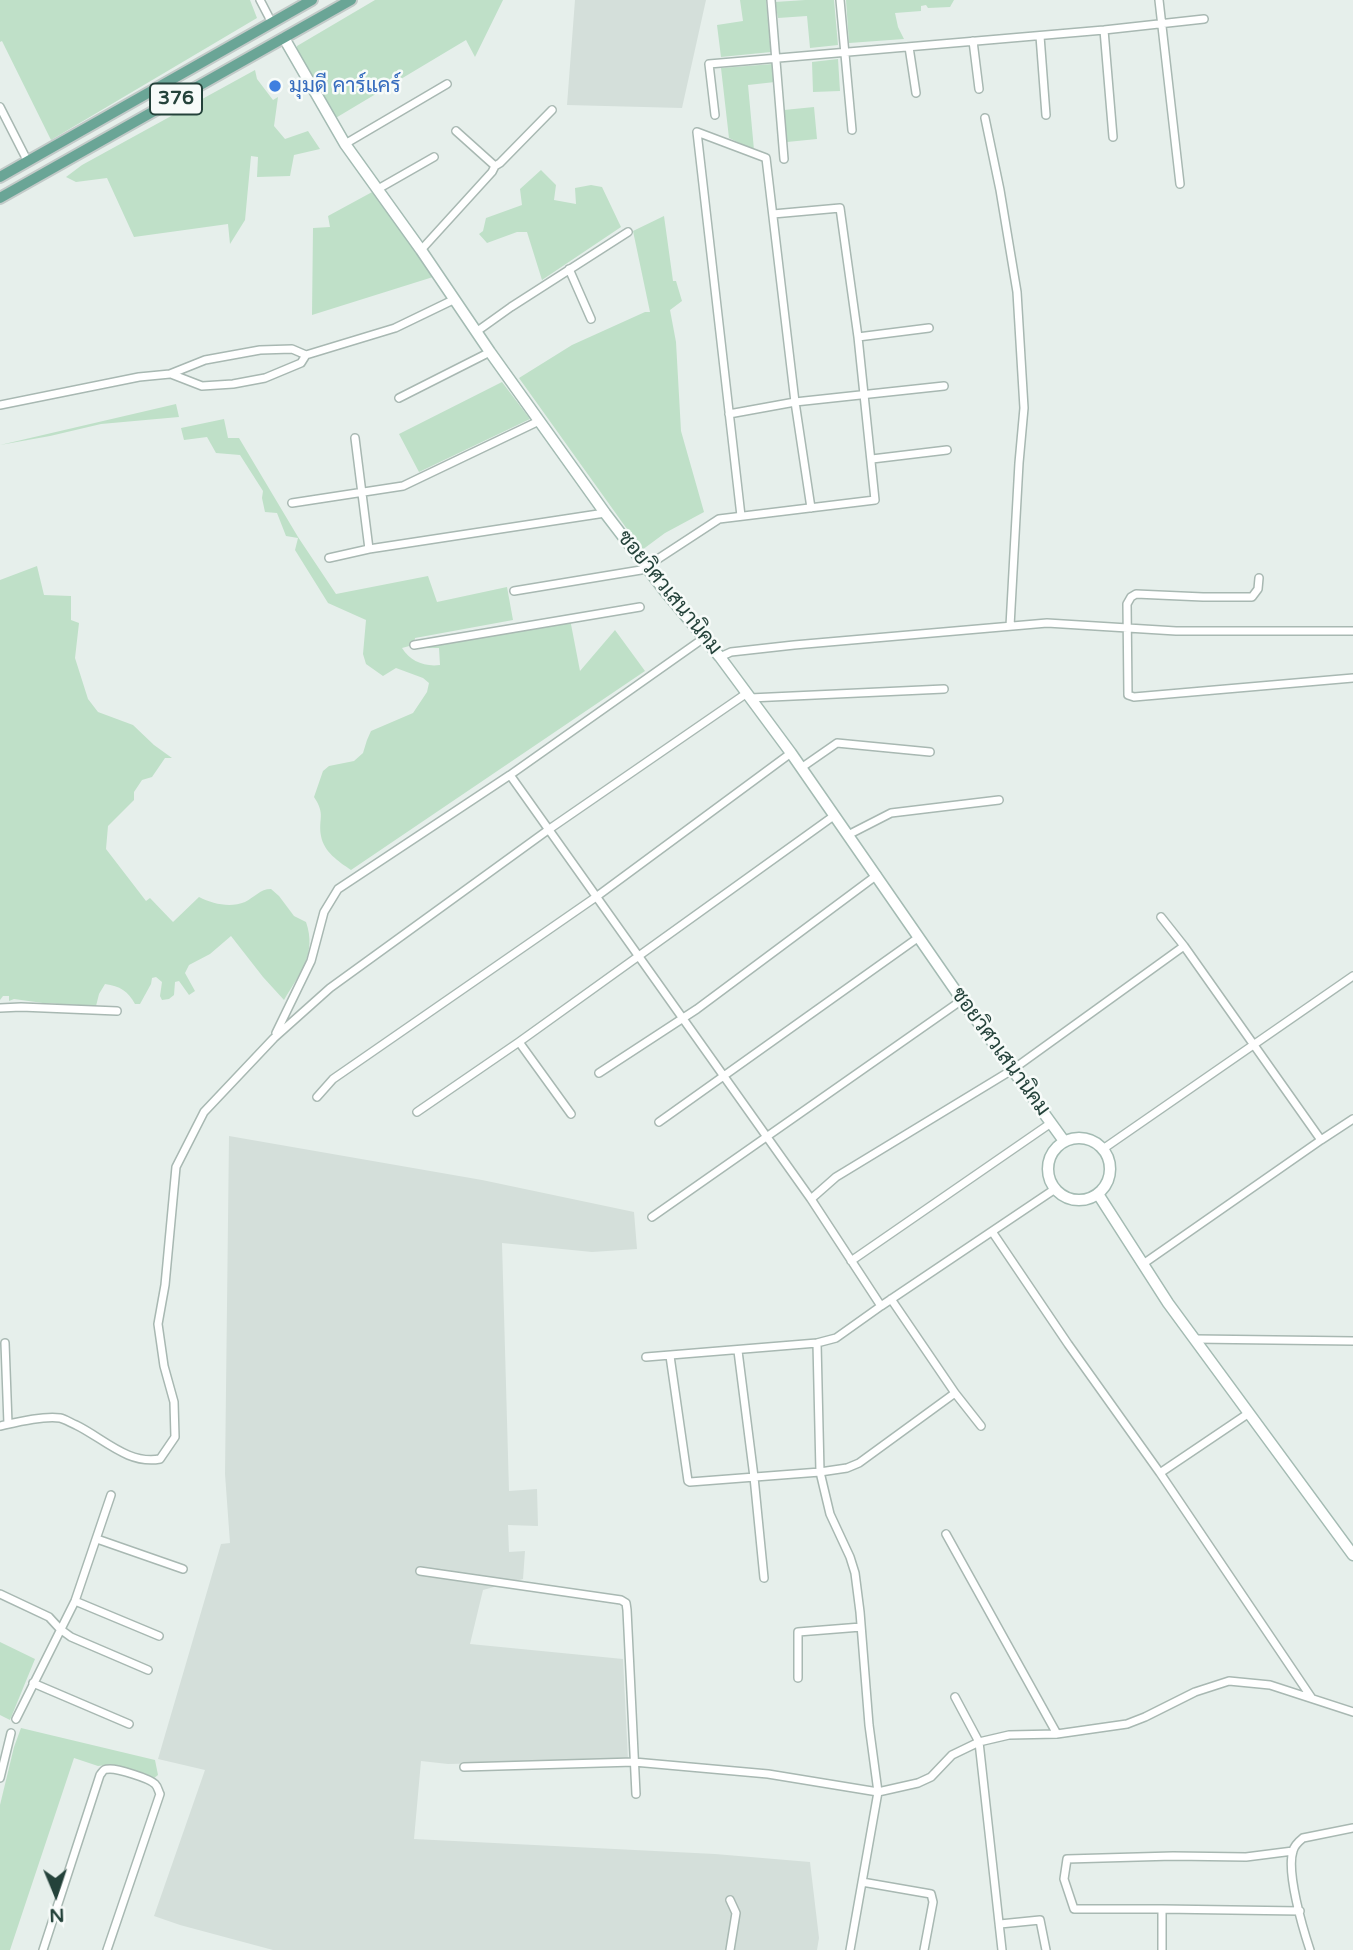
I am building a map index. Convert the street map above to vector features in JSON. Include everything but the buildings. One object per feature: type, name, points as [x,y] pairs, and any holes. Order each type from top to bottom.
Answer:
[{"type":"main road","name":"376","points":[[0,177],[312,0]]},
{"type":"main road","name":"376","points":[[0,198],[351,0]]},
{"type":"street","points":[[260,0],[272,23]]},
{"type":"street","points":[[771,0],[784,159]]},
{"type":"street","points":[[839,0],[852,130]]},
{"type":"street","points":[[1159,0],[1180,184]]},
{"type":"street","points":[[715,115],[709,64],[1204,19]]},
{"type":"street","points":[[1104,30],[1112,137]]},
{"type":"street","points":[[1040,36],[1046,115]]},
{"type":"street","name":"ซอยวิศวเสนานิคม","points":[[284,38],[345,144],[421,250],[453,300],[605,513],[720,657],[791,753],[962,1000],[1064,1141]]},
{"type":"street","points":[[973,41],[979,89]]},
{"type":"street","points":[[909,47],[916,93]]},
{"type":"street","points":[[345,144],[447,84]]},
{"type":"street","points":[[0,107],[28,162]]},
{"type":"street","points":[[421,250],[492,173],[495,166],[552,110]]},
{"type":"street","points":[[985,118],[1017,292],[1024,408],[1010,626]]},
{"type":"street","points":[[456,131],[495,166]]},
{"type":"street","points":[[741,516],[697,132],[766,158],[795,402],[811,508]]},
{"type":"street","points":[[378,189],[434,157]]},
{"type":"street","points":[[514,591],[641,570],[719,519],[875,500],[858,337],[840,208],[774,215]]},
{"type":"street","points":[[476,332],[628,232]]},
{"type":"street","points":[[569,269],[591,319]]},
{"type":"street","points":[[0,405],[139,377],[170,374],[205,360],[260,350],[292,349],[306,355],[395,328],[453,300]]},
{"type":"street","points":[[858,337],[929,328]]},
{"type":"street","points":[[399,398],[490,352]]},
{"type":"street","points":[[170,374],[202,386],[233,384],[265,378],[301,363],[306,355]]},
{"type":"street","points":[[729,414],[795,402],[944,387]]},
{"type":"street","points":[[292,503],[403,486],[539,421]]},
{"type":"street","points":[[355,438],[369,549]]},
{"type":"street","points":[[872,459],[947,450]]},
{"type":"street","points":[[328,558],[369,549],[605,513]]},
{"type":"street","points":[[1259,578],[1258,589],[1252,597],[1134,594],[1127,604],[1128,695],[1133,698],[1353,678]]},
{"type":"street","points":[[414,645],[640,607]]},
{"type":"street","points":[[720,657],[731,652],[794,645],[1047,623],[1176,631],[1353,631]]},
{"type":"street","points":[[274,1038],[311,961],[324,912],[338,889],[509,775],[704,638]]},
{"type":"street","points":[[5,1343],[4,1425],[61,1418],[91,1432],[119,1452],[147,1461],[160,1459],[175,1437],[174,1402],[164,1366],[158,1324],[165,1285],[176,1167],[204,1112],[274,1038],[330,988],[548,830],[748,695],[944,690]]},
{"type":"street","points":[[801,768],[837,743],[930,752]]},
{"type":"street","points":[[317,1097],[333,1079],[366,1055],[596,897],[791,753]]},
{"type":"street","points":[[509,775],[811,1199],[881,1306]]},
{"type":"street","points":[[848,835],[891,813],[999,800]]},
{"type":"street","points":[[417,1112],[835,815]]},
{"type":"street","points":[[599,1073],[682,1018],[877,875]]},
{"type":"street","points":[[1161,917],[1321,1140]]},
{"type":"street","points":[[659,1122],[919,937]]},
{"type":"street","points":[[811,1199],[836,1177],[1013,1070],[1184,946]]},
{"type":"street","points":[[1103,1149],[1353,976]]},
{"type":"street","points":[[652,1217],[962,1000]]},
{"type":"street","points":[[0,1008],[117,1011]]},
{"type":"street","points":[[519,1042],[571,1114]]},
{"type":"street","points":[[1143,1264],[1353,1119]]},
{"type":"street","points":[[851,1261],[1051,1123]]},
{"type":"street","points":[[1085,1138],[1103,1149],[1108,1157],[1109,1177],[1098,1194],[1080,1200],[1062,1195],[1055,1189],[1047,1172],[1048,1163],[1056,1146],[1064,1141],[1085,1138]]},
{"type":"street","points":[[646,1357],[738,1351],[817,1343],[836,1338],[1055,1189]]},
{"type":"street","points":[[1098,1194],[1168,1303],[1353,1555]]},
{"type":"street","points":[[992,1233],[1160,1473],[1311,1697]]},
{"type":"street","points":[[891,1299],[981,1426]]},
{"type":"street","points":[[1195,1339],[1353,1341]]},
{"type":"street","points":[[817,1343],[820,1472],[830,1514],[855,1573],[878,1792],[850,1950]]},
{"type":"street","points":[[738,1351],[764,1578]]},
{"type":"street","points":[[670,1356],[690,1482],[847,1468],[859,1463],[955,1392]]},
{"type":"street","points":[[1160,1473],[1249,1413]]},
{"type":"street","points":[[16,1719],[75,1601],[111,1495]]},
{"type":"street","points":[[946,1534],[1058,1734]]},
{"type":"street","points":[[97,1539],[183,1569]]},
{"type":"street","points":[[420,1571],[621,1600],[625,1603],[636,1794]]},
{"type":"street","points":[[0,1594],[49,1617],[71,1637],[148,1670]]},
{"type":"street","points":[[75,1601],[159,1636]]},
{"type":"street","points":[[798,1678],[799,1632],[861,1627]]},
{"type":"street","points":[[464,1767],[634,1762],[768,1774],[878,1792],[918,1783],[931,1776],[952,1755],[979,1742],[1009,1735],[1058,1734],[1127,1724],[1195,1692],[1229,1681],[1270,1685],[1353,1712]]},
{"type":"street","points":[[33,1683],[129,1724]]},
{"type":"street","points":[[955,1697],[979,1742],[1002,1950]]},
{"type":"street","points":[[0,1778],[11,1733]]},
{"type":"street","points":[[43,1950],[100,1774],[108,1769],[153,1782],[160,1794],[107,1950]]},
{"type":"street","points":[[1311,1950],[1291,1864],[1293,1851],[1303,1838],[1353,1828]]},
{"type":"street","points":[[1293,1851],[1246,1857],[1067,1859],[1063,1879],[1074,1909],[1300,1911]]},
{"type":"street","points":[[862,1882],[931,1894],[933,1902],[924,1950]]},
{"type":"street","points":[[730,1900],[736,1913],[730,1950]]},
{"type":"street","points":[[1162,1909],[1162,1950]]},
{"type":"street","points":[[1000,1924],[1040,1920],[1046,1950]]},
{"type":"shaded area","points":[[575,0],[706,0],[682,108],[567,105]]},
{"type":"shaded area","points":[[229,1136],[482,1180],[634,1212],[637,1249],[592,1252],[502,1243],[509,1491],[537,1489],[538,1526],[508,1525],[509,1552],[525,1551],[523,1579],[483,1590],[470,1644],[623,1659],[628,1760],[448,1764],[421,1761],[414,1839],[715,1854],[810,1862],[819,1938],[817,1950],[273,1950],[154,1916],[205,1770],[158,1759],[221,1544],[230,1543],[225,1474]]},
{"type":"green space","points":[[0,0],[250,0],[257,18],[51,140],[2,41],[0,42]]},
{"type":"green space","points":[[375,0],[503,0],[475,57],[466,40],[334,119],[297,52],[297,46]]},
{"type":"green space","points":[[740,0],[766,0],[771,52],[721,57],[717,25],[743,21]]},
{"type":"green space","points":[[834,0],[838,45],[810,48],[807,16],[778,18],[775,2]]},
{"type":"green space","points":[[846,0],[954,0],[950,7],[928,8],[926,5],[921,6],[921,11],[895,13],[904,39],[849,43]]},
{"type":"green space","points":[[838,59],[840,91],[813,92],[812,62]]},
{"type":"green space","points":[[773,64],[775,82],[748,85],[754,150],[729,138],[721,68]]},
{"type":"green space","points":[[255,70],[257,79],[273,100],[278,97],[274,126],[285,139],[308,131],[320,149],[294,155],[290,176],[257,177],[258,157],[251,156],[245,220],[230,244],[228,224],[134,237],[107,178],[76,182],[66,177],[82,165]]},
{"type":"green space","points":[[814,107],[817,139],[787,142],[784,110]]},
{"type":"green space","points":[[541,170],[556,185],[554,200],[576,204],[575,188],[591,185],[602,187],[621,227],[542,280],[527,232],[517,232],[487,243],[479,234],[483,231],[486,218],[522,205],[520,189]]},
{"type":"green space","points":[[374,191],[433,277],[312,315],[313,228],[330,227],[328,216]]},
{"type":"green space","points":[[664,216],[673,281],[676,281],[682,301],[670,310],[676,342],[681,431],[704,512],[665,533],[642,550],[519,378],[572,345],[650,312],[633,231]]},
{"type":"green space","points":[[502,382],[530,419],[419,472],[399,434]]},
{"type":"green space","points":[[176,404],[179,417],[101,424],[0,445]]},
{"type":"green space","points":[[224,419],[228,438],[239,438],[298,537],[336,594],[428,576],[437,602],[507,587],[513,620],[415,638],[414,645],[570,619],[580,671],[615,630],[645,671],[351,870],[328,851],[321,836],[321,813],[314,797],[323,771],[329,766],[354,761],[363,753],[371,731],[413,713],[427,692],[429,683],[396,668],[383,676],[366,664],[363,654],[366,620],[328,603],[295,550],[298,538],[286,536],[277,513],[265,512],[263,491],[240,455],[216,453],[207,437],[184,440],[181,428]],"holes":[[[413,645],[415,648],[439,648],[440,665],[418,662],[402,648]]]},
{"type":"green space","points":[[37,566],[44,595],[71,596],[71,620],[79,623],[75,658],[88,699],[98,712],[133,725],[172,758],[165,758],[152,777],[142,780],[134,792],[134,800],[108,826],[106,849],[146,901],[150,898],[173,922],[199,897],[233,905],[271,889],[294,916],[306,922],[309,933],[305,963],[284,1000],[231,936],[210,954],[189,965],[185,973],[195,991],[189,995],[179,981],[175,982],[174,995],[162,1000],[162,982],[156,977],[152,978],[140,1004],[135,1004],[123,990],[105,984],[96,1006],[14,999],[9,1001],[9,996],[3,996],[0,1000],[0,580]]},
{"type":"green space","points":[[0,1642],[35,1659],[10,1720],[0,1715]]},
{"type":"green space","points":[[21,1728],[155,1760],[158,1775],[153,1779],[74,1758],[10,1950],[0,1950],[0,1805]]},
{"type":"place","name":"มุมดี คาร์แคร์","points":[[275,86]]}]
